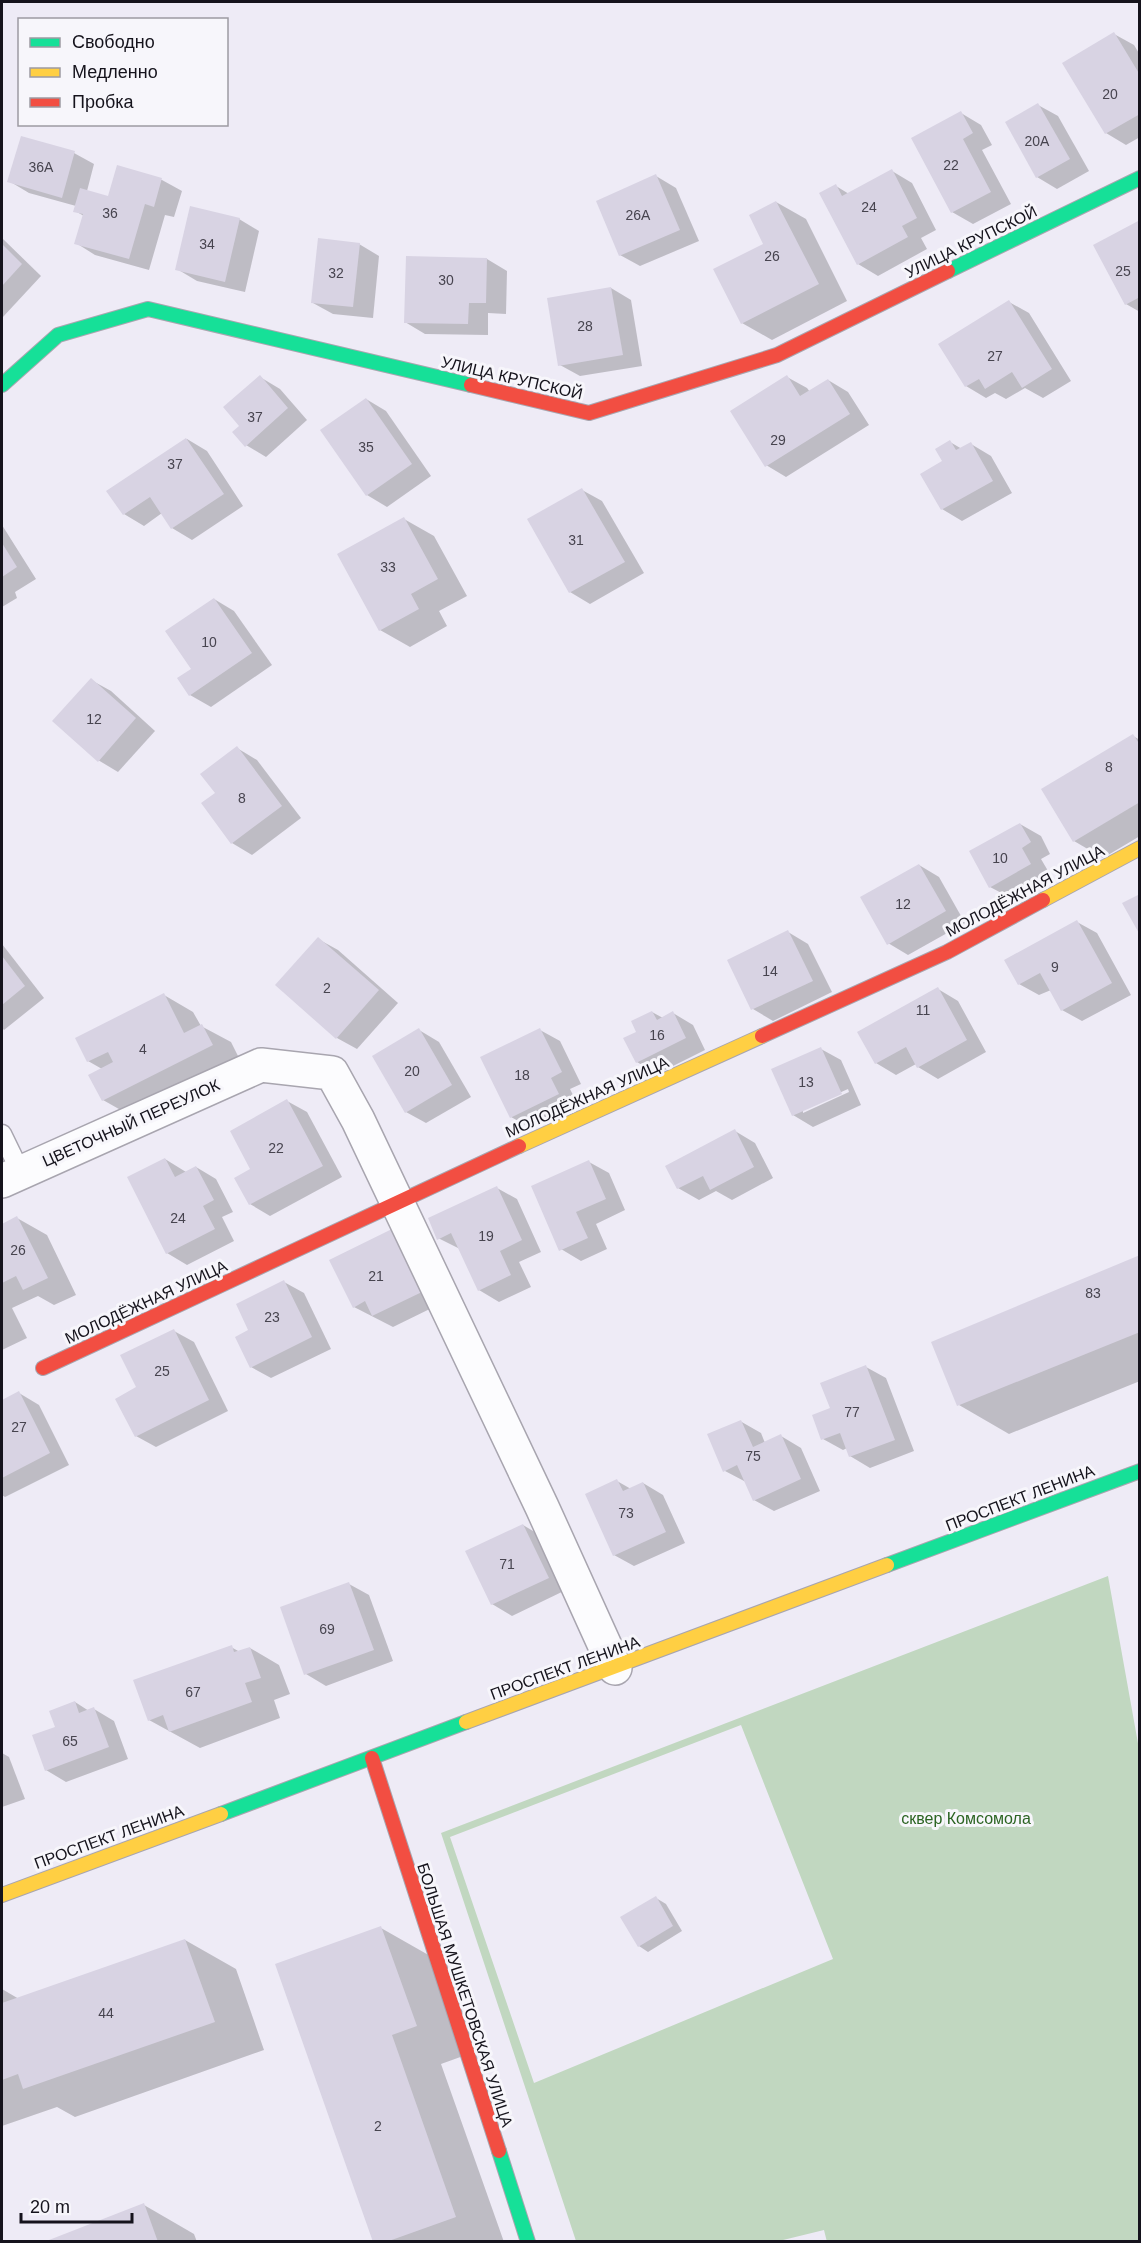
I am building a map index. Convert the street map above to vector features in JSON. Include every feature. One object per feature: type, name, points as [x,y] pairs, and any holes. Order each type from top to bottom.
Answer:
[{"type":"street","name":"УЛИЦА КРУПСКОЙ","points":[[2,385],[58,335],[148,309],[588,412],[777,355],[1140,178]]},
{"type":"street","name":"МОЛОДЁЖНАЯ УЛИЦА","points":[[44,1368],[396,1202],[947,952],[1140,848]]},
{"type":"street","name":"ЦВЕТОЧНЫЙ ПЕРЕУЛОК","points":[[11,1177],[261,1065],[332,1073],[358,1119],[396,1202]]},
{"type":"street","points":[[396,1202],[542,1507],[615,1668]]},
{"type":"street","name":"ПРОСПЕКТ ЛЕНИНА","points":[[2,1895],[1140,1471]]},
{"type":"street","name":"БОЛЬШАЯ МУШКЕТОВСКАЯ УЛИЦА","points":[[372,1758],[528,2241]]},
{"type":"lane","points":[[2,1134],[11,1177]]},
{"type":"green space","name":"сквер Комсомола","points":[[1108,1576],[1139,1749],[1139,2241],[827,2242],[824,2230],[779,2241],[576,2241],[441,1833]],"holes":[[[741,1725],[833,1959],[534,2083],[450,1837]]]},
{"type":"building","points":[[1114,32],[1140,75],[1140,114],[1105,134],[1062,63]]},
{"type":"building","points":[[1038,103],[1070,159],[1036,178],[1005,122]]},
{"type":"building","points":[[961,111],[973,133],[963,139],[991,192],[951,213],[911,138]]},
{"type":"building","points":[[21,136],[75,151],[62,198],[7,182]]},
{"type":"building","points":[[117,165],[162,178],[154,207],[145,204],[129,259],[74,244],[83,214],[73,212],[80,188],[108,196]]},
{"type":"building","points":[[892,169],[917,218],[902,226],[908,237],[857,265],[819,193],[836,184],[842,196]]},
{"type":"building","points":[[656,174],[680,230],[619,256],[596,201]]},
{"type":"building","points":[[776,201],[819,284],[741,324],[713,269],[763,244],[749,215]]},
{"type":"building","points":[[190,206],[240,218],[225,282],[175,270]]},
{"type":"building","points":[[1140,220],[1140,297],[1125,305],[1093,245]]},
{"type":"building","points":[[318,238],[360,243],[353,307],[311,303]]},
{"type":"building","points":[[2,244],[22,264],[2,286]]},
{"type":"building","points":[[406,256],[487,258],[486,303],[469,303],[468,324],[404,323]]},
{"type":"building","points":[[611,287],[623,355],[558,366],[547,298]]},
{"type":"building","points":[[1009,300],[1052,369],[1022,388],[1012,372],[985,389],[979,379],[965,387],[938,344]]},
{"type":"building","points":[[260,375],[288,408],[245,447],[232,432],[239,426],[223,407]]},
{"type":"building","points":[[787,375],[800,396],[828,379],[850,414],[765,467],[730,411]]},
{"type":"building","points":[[366,398],[412,464],[366,496],[320,430]]},
{"type":"building","points":[[186,438],[224,494],[171,529],[150,497],[123,515],[106,491]]},
{"type":"building","points":[[950,440],[956,450],[971,442],[993,481],[941,510],[920,474],[942,461],[935,449]]},
{"type":"building","points":[[582,488],[625,562],[569,593],[527,519]]},
{"type":"building","points":[[404,517],[438,579],[411,594],[419,609],[379,631],[337,554]]},
{"type":"building","points":[[2,543],[17,567],[2,577]]},
{"type":"building","points":[[214,598],[252,653],[189,696],[177,678],[191,669],[165,631]]},
{"type":"building","points":[[91,678],[136,718],[98,762],[52,721]]},
{"type":"building","points":[[1133,734],[1140,745],[1140,802],[1073,842],[1041,789]]},
{"type":"building","points":[[237,746],[282,806],[231,844],[201,803],[215,793],[200,774]]},
{"type":"building","points":[[1020,823],[1031,842],[1022,848],[1031,864],[989,888],[969,851]]},
{"type":"building","points":[[919,864],[946,911],[887,945],[860,897]]},
{"type":"building","points":[[1140,894],[1140,935],[1122,903]]},
{"type":"building","points":[[1077,920],[1112,983],[1061,1011],[1040,973],[1018,985],[1004,960]]},
{"type":"building","points":[[788,930],[813,981],[751,1010],[727,960]]},
{"type":"building","points":[[318,937],[379,990],[336,1039],[275,985]]},
{"type":"building","points":[[2,956],[25,986],[2,1005]]},
{"type":"building","points":[[938,987],[967,1040],[917,1068],[906,1047],[875,1064],[857,1032]]},
{"type":"building","points":[[164,993],[184,1033],[202,1024],[213,1045],[102,1101],[88,1075],[113,1062],[108,1052],[87,1062],[75,1038]]},
{"type":"building","points":[[652,1011],[657,1020],[673,1011],[686,1038],[636,1063],[623,1038],[636,1032],[631,1021]]},
{"type":"building","points":[[419,1028],[452,1085],[405,1113],[372,1056]]},
{"type":"building","points":[[540,1028],[562,1072],[551,1078],[559,1094],[510,1118],[480,1057]]},
{"type":"building","points":[[821,1047],[842,1094],[792,1116],[771,1069]]},
{"type":"building","points":[[287,1099],[323,1166],[249,1205],[234,1178],[250,1169],[230,1131]]},
{"type":"building","points":[[735,1129],[754,1167],[710,1190],[703,1176],[677,1189],[665,1166]]},
{"type":"building","points":[[165,1158],[175,1177],[196,1166],[214,1200],[203,1206],[215,1229],[166,1254],[127,1177]]},
{"type":"building","points":[[589,1160],[606,1199],[576,1212],[588,1238],[559,1251],[531,1186]]},
{"type":"building","points":[[497,1186],[522,1240],[500,1251],[511,1275],[478,1291],[451,1233],[437,1240],[428,1218]]},
{"type":"building","points":[[17,1216],[48,1278],[23,1290],[16,1276],[2,1283],[2,1224]]},
{"type":"building","points":[[392,1229],[422,1292],[372,1316],[365,1301],[353,1308],[329,1260]]},
{"type":"building","points":[[1140,1255],[1140,1332],[957,1406],[931,1342]]},
{"type":"building","points":[[284,1280],[312,1337],[250,1368],[235,1337],[248,1330],[236,1304]]},
{"type":"building","points":[[174,1329],[209,1400],[135,1437],[115,1399],[136,1387],[120,1355]]},
{"type":"building","points":[[866,1365],[895,1440],[849,1457],[840,1433],[821,1440],[812,1415],[830,1408],[820,1383]]},
{"type":"building","points":[[19,1391],[50,1453],[2,1478],[2,1400]]},
{"type":"building","points":[[741,1420],[753,1447],[781,1434],[801,1479],[753,1501],[737,1465],[723,1472],[707,1434]]},
{"type":"building","points":[[617,1479],[623,1491],[643,1482],[666,1532],[613,1556],[585,1494]]},
{"type":"building","points":[[523,1524],[549,1578],[491,1605],[465,1551]]},
{"type":"building","points":[[349,1582],[374,1650],[304,1675],[280,1607]]},
{"type":"building","points":[[232,1645],[234,1652],[250,1647],[261,1678],[245,1683],[252,1702],[169,1732],[163,1715],[148,1721],[133,1680]]},
{"type":"building","points":[[75,1701],[79,1713],[94,1707],[109,1747],[45,1771],[32,1735],[55,1727],[49,1711]]},
{"type":"building","points":[[656,1896],[673,1926],[638,1947],[620,1917]]},
{"type":"building","points":[[381,1926],[417,2026],[392,2035],[456,2217],[386,2242],[373,2242],[275,1964]]},
{"type":"building","points":[[185,1939],[215,2022],[23,2089],[18,2074],[2,2080],[2,2003]]},
{"type":"building","points":[[144,2203],[158,2242],[50,2242],[49,2240]]},
{"type":"traffic: fast","points":[[948,271],[1140,178]]},
{"type":"traffic: fast","points":[[2,385],[58,335],[148,309],[471,385]]},
{"type":"traffic: fast","points":[[887,1565],[1140,1471]]},
{"type":"traffic: fast","points":[[221,1814],[466,1722]]},
{"type":"traffic: fast","points":[[499,2151],[528,2242]]},
{"type":"traffic: slow","points":[[1043,900],[1140,848]]},
{"type":"traffic: slow","points":[[519,1146],[762,1036]]},
{"type":"traffic: slow","points":[[466,1722],[887,1565]]},
{"type":"traffic: slow","points":[[2,1895],[221,1814]]},
{"type":"traffic: jam","points":[[471,385],[589,413],[777,355],[948,271]]},
{"type":"traffic: jam","points":[[762,1036],[947,952],[1043,900]]},
{"type":"traffic: jam","points":[[43,1368],[519,1146]]},
{"type":"traffic: jam","points":[[372,1758],[499,2151]]}]
